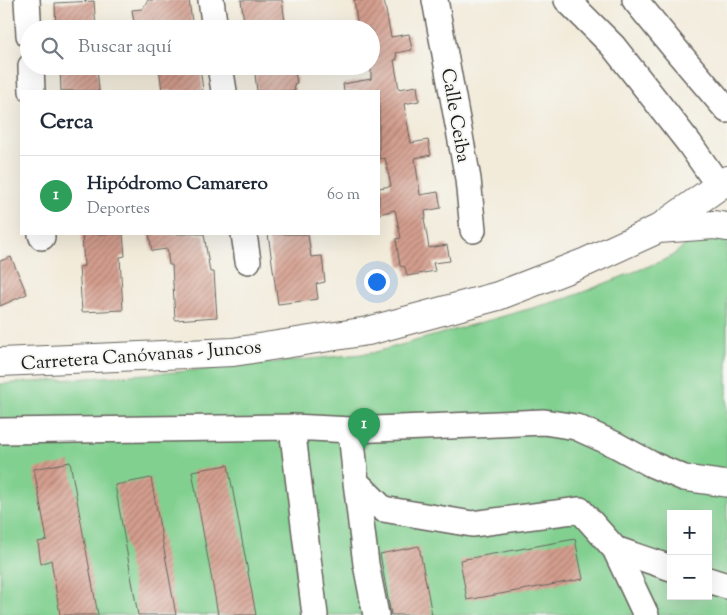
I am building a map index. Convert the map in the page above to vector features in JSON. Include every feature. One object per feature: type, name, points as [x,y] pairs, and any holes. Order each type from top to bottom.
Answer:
[{"type":"main road","name":"Carretera Canóvanas - Juncos","points":[[0,362],[233,352],[368,331],[498,296],[586,262],[658,228],[723,183]]},
{"type":"main road","points":[[658,228],[714,225],[727,227]]},
{"type":"street","points":[[26,0],[28,20]]},
{"type":"street","points":[[211,0],[214,20]]},
{"type":"street","name":"Calle Ceiba","points":[[435,0],[468,179],[473,230]]},
{"type":"street","points":[[567,0],[613,46],[723,183]]},
{"type":"street","points":[[635,0],[727,110]]},
{"type":"street","points":[[31,75],[32,90]]},
{"type":"street","points":[[221,75],[224,90]]},
{"type":"street","points":[[244,235],[248,261]]},
{"type":"street","points":[[0,431],[292,427],[351,430],[544,422],[576,427],[684,478],[727,484]]},
{"type":"street","points":[[292,427],[315,615]]},
{"type":"street","points":[[351,430],[366,564],[376,615]]},
{"type":"street","points":[[356,482],[383,509],[472,524],[580,510],[615,549],[646,615]]},
{"type":"street","points":[[615,549],[667,567]]},
{"type":"street","points":[[712,581],[727,586]]},
{"type":"green space","points":[[727,212],[727,615],[0,615],[0,384],[176,372],[372,353],[568,298],[669,258]]},
{"type":"building","points":[[148,0],[189,0],[192,20],[134,20],[132,10],[142,9]]},
{"type":"building","points":[[241,0],[282,0],[285,20],[244,20]]},
{"type":"building","points":[[354,0],[384,0],[391,37],[409,34],[412,50],[396,53],[397,60],[394,60],[399,89],[417,86],[419,101],[404,104],[411,143],[428,140],[431,155],[415,158],[420,195],[438,192],[441,208],[425,211],[426,218],[424,218],[429,248],[447,245],[450,261],[433,263],[435,271],[407,276],[405,267],[400,266],[396,239],[401,238],[395,210],[380,214],[380,188],[391,186],[385,158],[380,159],[380,90],[344,90],[343,84],[371,79],[371,75],[380,75],[380,20],[357,20]]},
{"type":"building","points":[[94,1],[95,20],[56,20],[55,3]]},
{"type":"building","points":[[60,75],[98,75],[99,90],[61,90]]},
{"type":"building","points":[[160,75],[201,75],[203,90],[162,90]]},
{"type":"building","points":[[255,75],[296,75],[297,83],[294,84],[295,90],[257,90]]},
{"type":"building","points":[[82,235],[123,235],[125,256],[120,257],[123,310],[82,312],[79,267],[84,266]]},
{"type":"building","points":[[149,235],[204,235],[210,272],[214,272],[217,317],[175,320],[172,265],[169,265],[167,249],[152,251]]},
{"type":"building","points":[[268,235],[308,235],[311,257],[322,256],[325,282],[316,284],[318,299],[278,304]]},
{"type":"building","points":[[11,257],[27,294],[0,306],[0,261]]},
{"type":"building","points":[[70,462],[98,615],[60,615],[51,560],[41,564],[38,542],[47,540],[34,469]]},
{"type":"building","points":[[228,465],[256,615],[218,615],[192,471]]},
{"type":"building","points":[[151,478],[176,615],[138,615],[115,485]]},
{"type":"building","points":[[575,539],[583,579],[467,600],[460,560]]},
{"type":"building","points":[[419,546],[432,615],[391,615],[380,554]]},
{"type":"place","name":"Hipódromo Camarero","points":[[364,449]]}]
